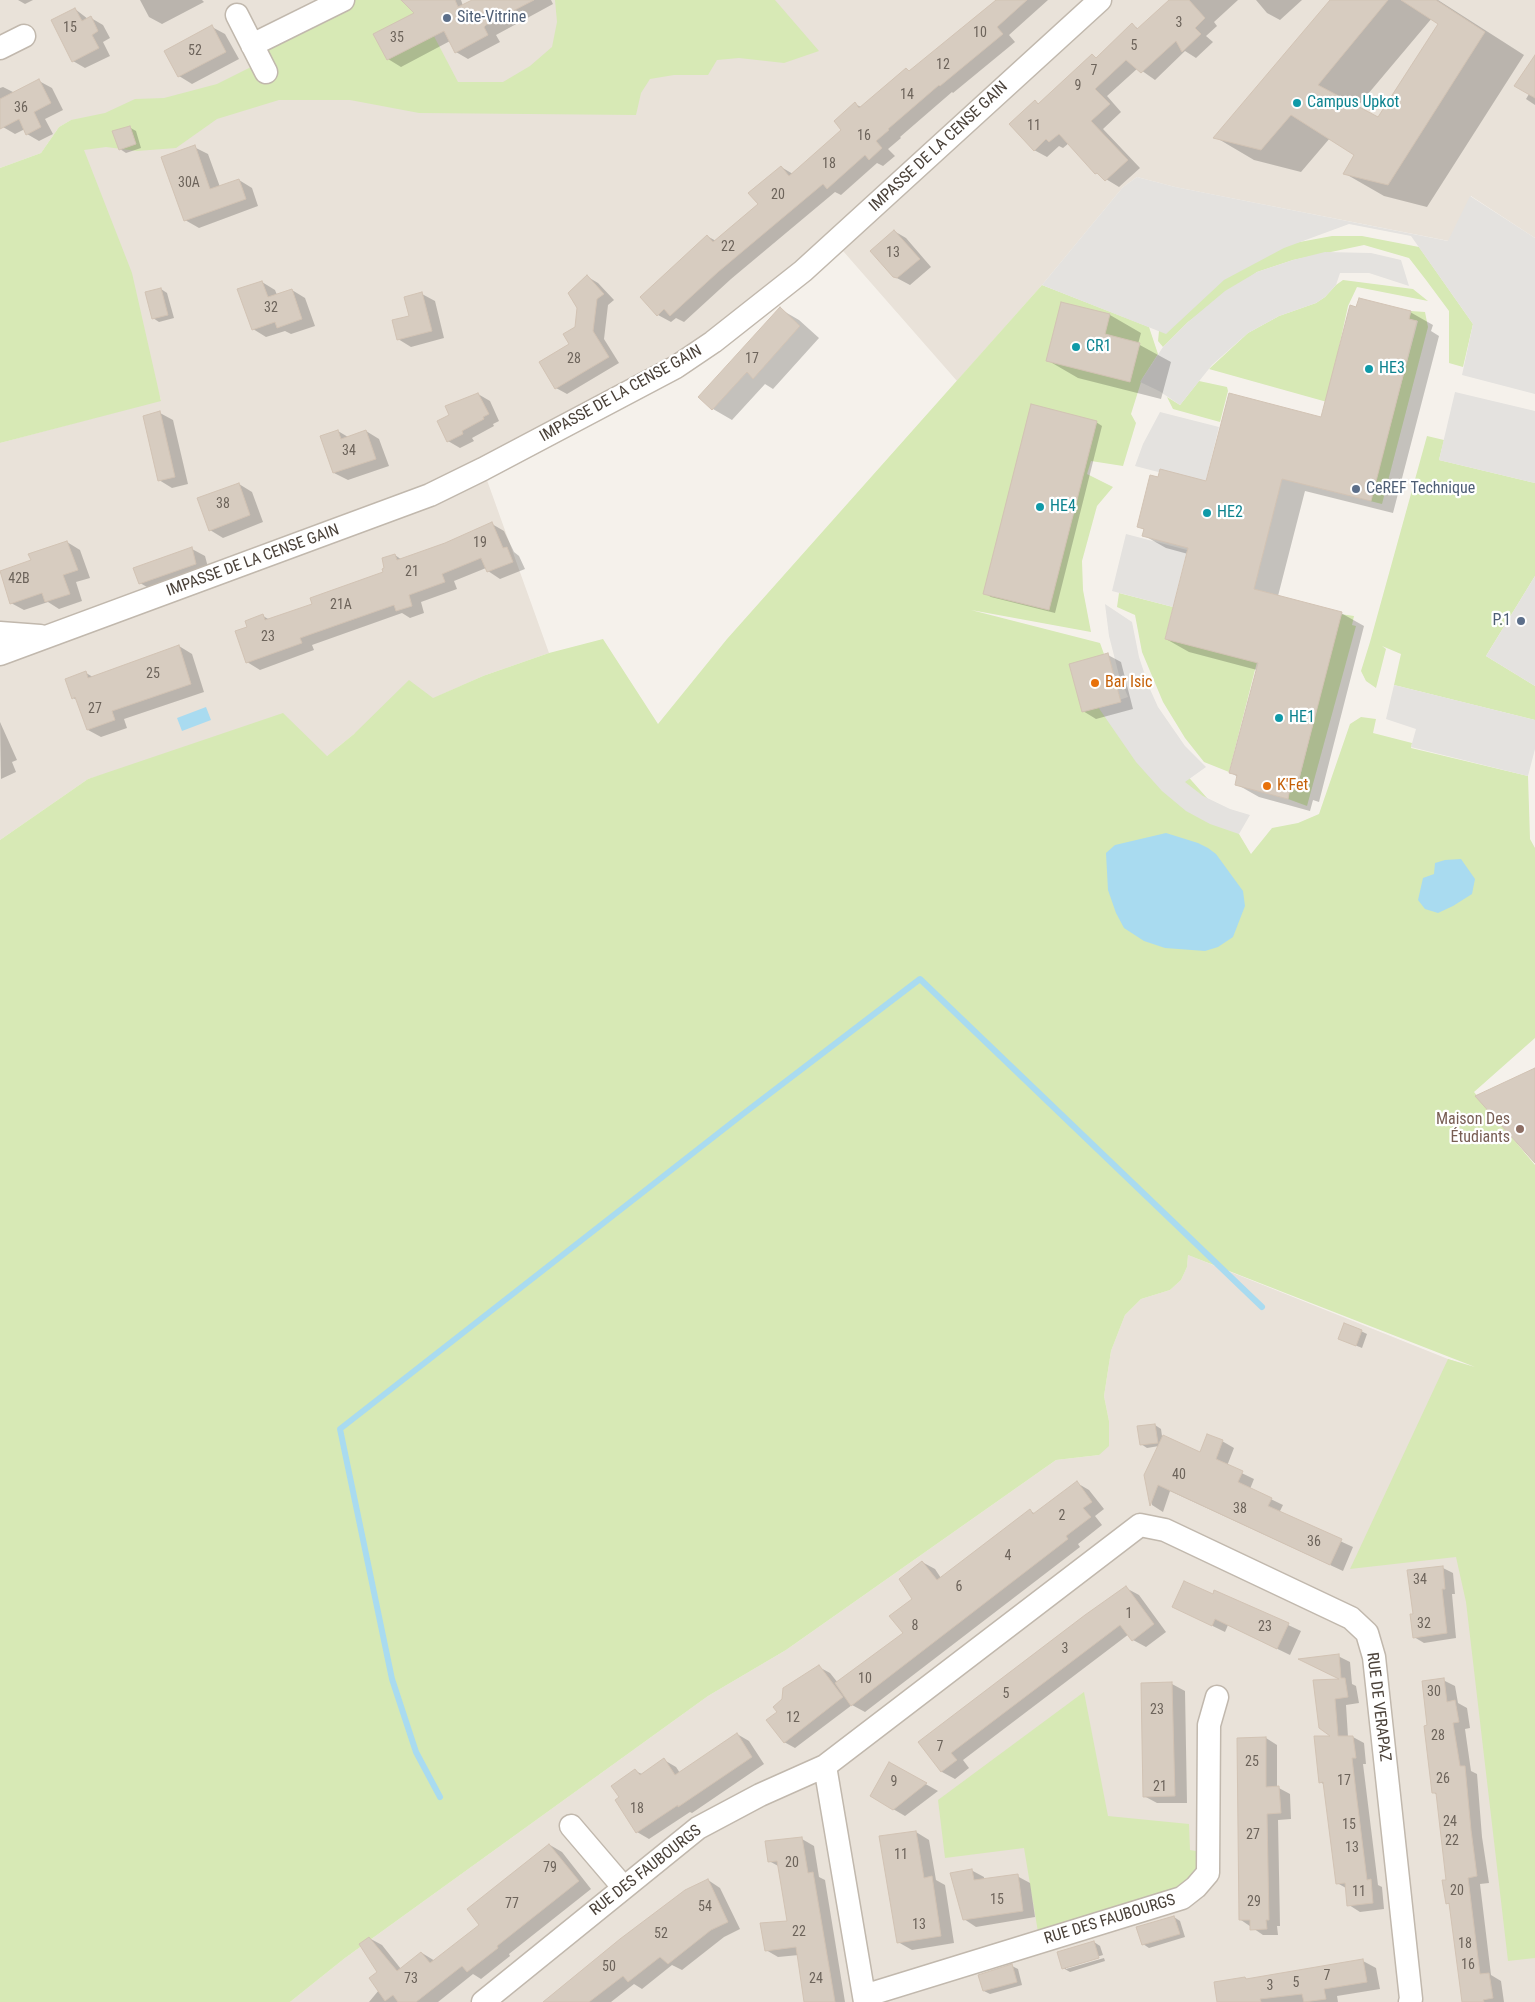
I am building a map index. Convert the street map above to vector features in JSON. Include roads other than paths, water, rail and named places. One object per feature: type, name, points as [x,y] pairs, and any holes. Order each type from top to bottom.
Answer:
[{"type":"street","points":[[252,44],[343,0]]},
{"type":"street","name":"IMPASSE DE LA CENSE GAIN","points":[[0,654],[430,495],[676,367],[713,342],[823,254],[1100,0]]},
{"type":"street","points":[[237,15],[266,72]]},
{"type":"street","points":[[0,48],[24,36]]},
{"type":"street","name":"IMPASSE DE LA CENSE GAIN","points":[[0,633],[48,637]]},
{"type":"street","name":"RUE DES FAUBOURGS","points":[[483,2002],[698,1828],[760,1795],[825,1766],[1140,1525]]},
{"type":"street","name":"RUE DE VERAPAZ","points":[[1140,1525],[1165,1530],[1351,1618],[1367,1633],[1374,1657],[1410,2002]]},
{"type":"street","name":"RUE DES FAUBOURGS","points":[[825,1766],[864,1999],[1182,1898],[1196,1887],[1208,1874],[1209,1725],[1218,1697]]},
{"type":"street","points":[[571,1826],[624,1888]]},
{"type":"water","points":[[206,707],[211,720],[182,731],[177,718]]},
{"type":"water","points":[[1166,833],[1198,843],[1216,854],[1243,891],[1245,906],[1233,937],[1218,947],[1205,951],[1165,948],[1144,941],[1124,928],[1116,913],[1108,890],[1106,853],[1115,845]]},
{"type":"water","points":[[1461,859],[1475,879],[1472,894],[1438,913],[1425,909],[1418,900],[1423,878],[1434,874],[1435,863]]},
{"type":"waterway","points":[[440,1797],[416,1752],[392,1679],[340,1429],[743,1114],[920,979],[1262,1307]]},
{"type":"place","name":"Site-Vitrine","points":[[447,18]]},
{"type":"place","name":"Campus Upkot","points":[[1297,103]]},
{"type":"place","name":"CR1","points":[[1076,347]]},
{"type":"place","name":"HE3","points":[[1369,369]]},
{"type":"place","name":"CeREF Technique","points":[[1356,489]]},
{"type":"place","name":"HE4","points":[[1040,507]]},
{"type":"place","name":"HE2","points":[[1207,513]]},
{"type":"place","name":"P.1","points":[[1521,621]]},
{"type":"place","name":"Bar Isic","points":[[1095,683]]},
{"type":"place","name":"HE1","points":[[1279,718]]},
{"type":"place","name":"K'Fet","points":[[1267,786]]},
{"type":"place","name":"Maison Des Étudiants","points":[[1520,1129]]}]
